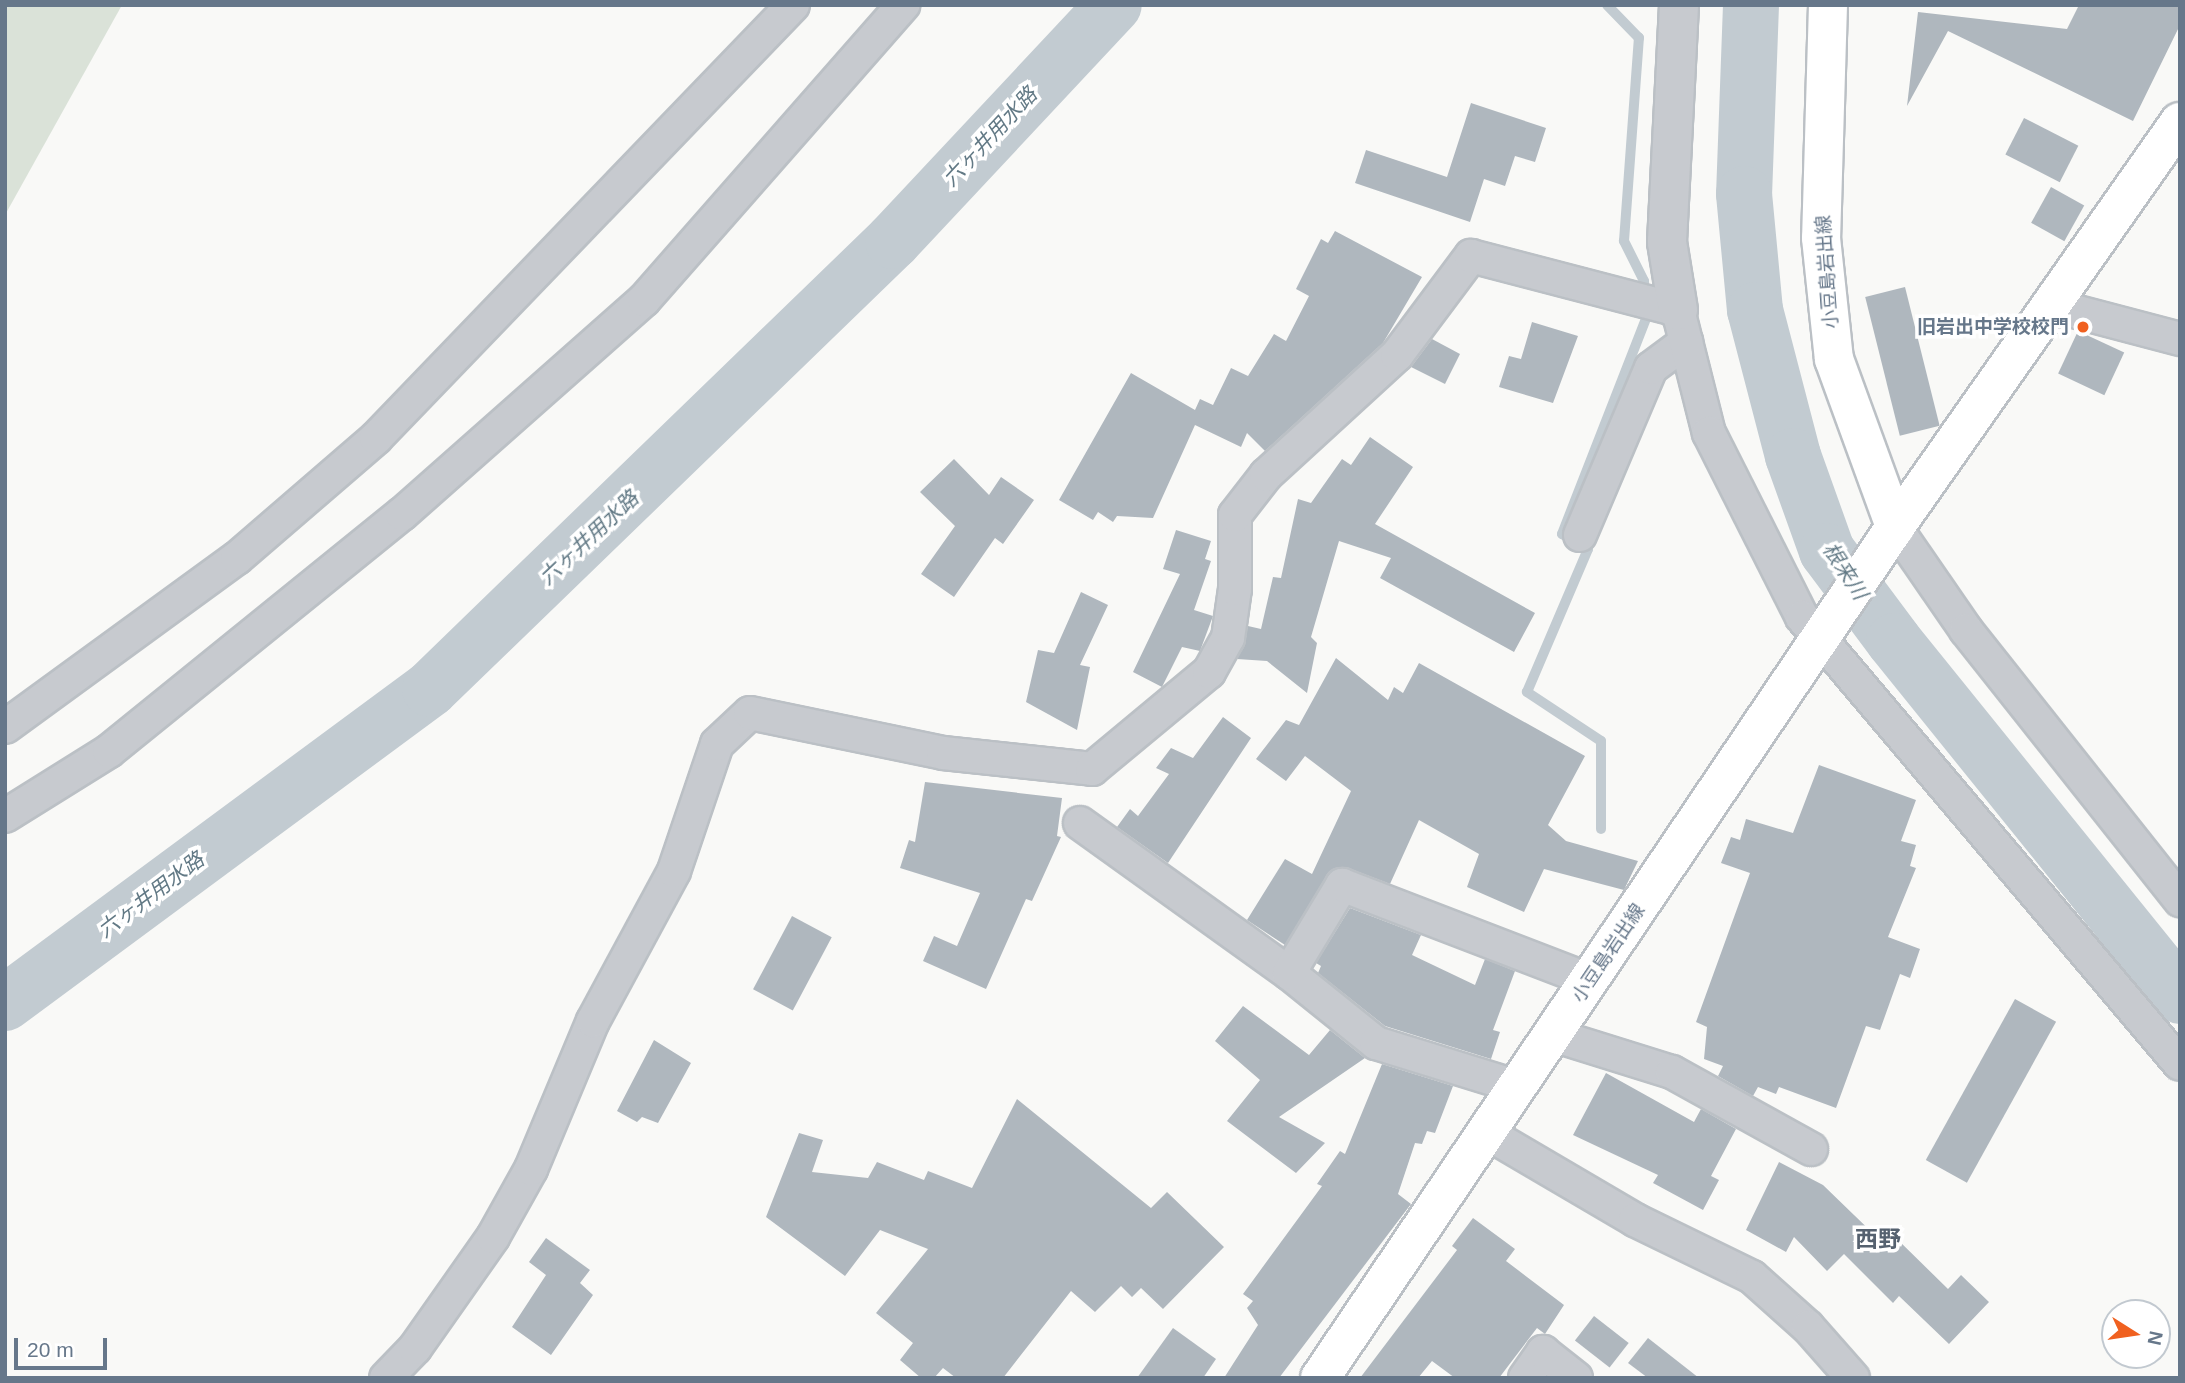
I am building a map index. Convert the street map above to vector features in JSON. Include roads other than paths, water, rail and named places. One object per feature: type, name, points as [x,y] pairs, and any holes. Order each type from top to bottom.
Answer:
[{"type":"main road","name":"小豆島岩出線","points":[[1828,5],[1821,238],[1834,359],[1886,541]]},
{"type":"main road","name":"小豆島岩出線","points":[[1320,1378],[1826,628],[2175,136]]},
{"type":"street","points":[[5,727],[237,558],[376,438],[793,5]]},
{"type":"street","points":[[5,816],[109,751],[402,514],[644,300],[903,5]]},
{"type":"street","points":[[1679,5],[1667,242],[1682,326],[1709,433],[1802,617],[1826,628],[2180,1064]]},
{"type":"street","points":[[386,1378],[415,1348],[493,1237],[531,1169],[593,1021],[674,871],[717,744],[750,713],[943,753],[1092,769],[1209,671],[1228,638],[1236,589],[1236,515],[1266,475],[1397,355],[1471,256],[1682,326]]},
{"type":"street","points":[[2055,306],[2180,340]]},
{"type":"street","points":[[1580,534],[1651,368],[1682,326]]},
{"type":"street","points":[[1886,541],[1966,630],[2180,900]]},
{"type":"street","points":[[1080,823],[1289,973],[1376,1043],[1518,1087]]},
{"type":"street","points":[[1289,973],[1342,885],[1590,980]]},
{"type":"street","points":[[1553,1035],[1672,1072],[1811,1149]]},
{"type":"street","points":[[1487,1133],[1635,1220],[1752,1277],[1808,1326],[1853,1378]]},
{"type":"street","points":[[1525,1378],[1543,1352],[1576,1378]]},
{"type":"waterway","name":"六ヶ井用水路","points":[[5,1003],[430,689],[893,241],[1114,5]]},
{"type":"waterway","points":[[1601,829],[1601,741],[1527,692],[1588,549],[1562,534],[1647,316],[1644,281],[1624,241],[1639,38],[1607,5]]},
{"type":"waterway","name":"根来川","points":[[1751,5],[1744,194],[1755,310],[1793,456],[1827,551],[1894,641],[2180,996]]},
{"type":"place","name":"旧岩出中学校校門","points":[[2083,327]]},
{"type":"district","name":"西野","points":[[1878,1239]]}]
